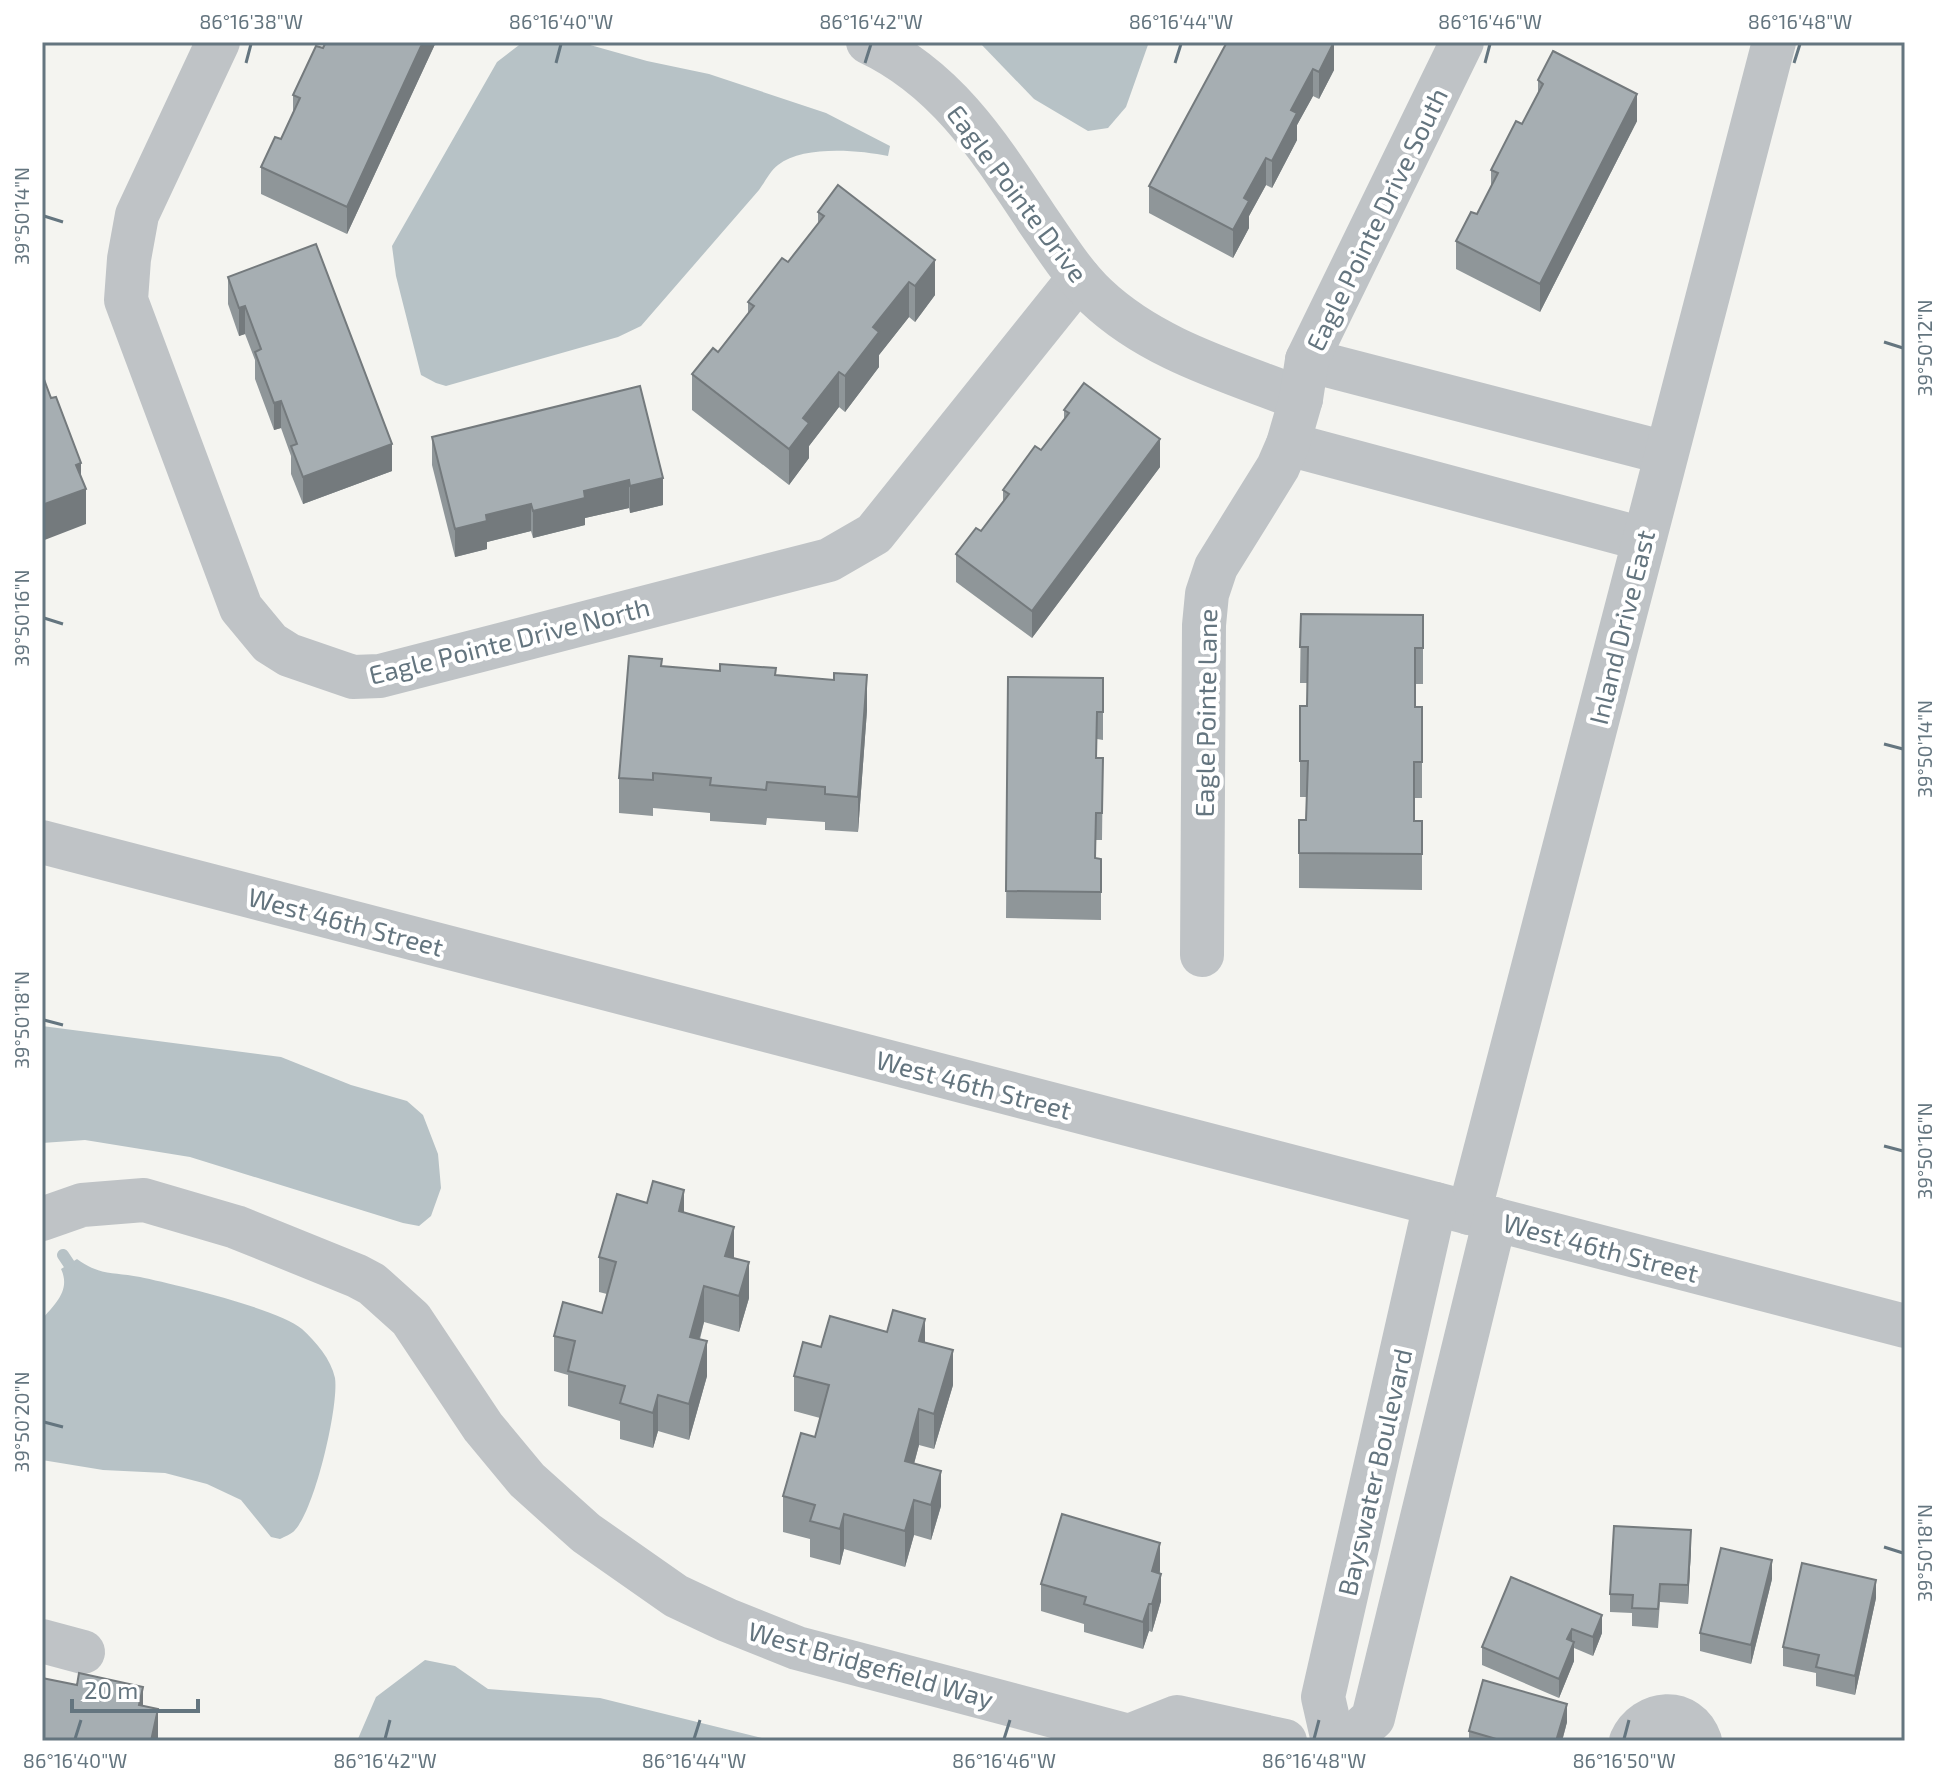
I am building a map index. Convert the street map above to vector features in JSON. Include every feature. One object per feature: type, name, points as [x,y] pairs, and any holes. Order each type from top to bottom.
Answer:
[{"type":"street","name":"Eagle Pointe Drive North","points":[[218,42],[137,215],[126,300],[241,608],[270,643],[289,655],[353,677],[380,676],[829,560],[850,550],[874,534],[1079,278]]},
{"type":"street","name":"Eagle Pointe Drive","points":[[868,42],[923,77],[967,118],[1079,278],[1096,297],[1166,346],[1304,380],[1666,453]]},
{"type":"street","name":"Eagle Pointe Drive South","points":[[1304,380],[1462,42]]},
{"type":"street","name":"Inland Drive East","points":[[1466,1212],[1774,42]]},
{"type":"street","name":"Eagle Pointe Lane","points":[[1202,955],[1204,625],[1207,594],[1222,555],[1278,467],[1288,444],[1304,380]]},
{"type":"street","points":[[1288,444],[1643,539]]},
{"type":"street","name":"West 46th Street","points":[[42,842],[1905,1326]]},
{"type":"street","name":"West Bridgefield Way","points":[[42,1219],[82,1205],[144,1200],[236,1227],[372,1284],[411,1319],[483,1427],[527,1480],[586,1533],[676,1596],[797,1648],[1132,1739]]},
{"type":"street","points":[[1348,1741],[1373,1718],[1466,1212]]},
{"type":"street","name":"Bayswater Boulevard","points":[[1333,1741],[1323,1697],[1466,1212]]},
{"type":"street","points":[[42,1641],[83,1652]]},
{"type":"street","points":[[1631,1741],[1637,1729],[1652,1718],[1669,1716],[1692,1727],[1700,1741]]},
{"type":"street","points":[[1132,1739],[1177,1717],[1285,1741]]},
{"type":"shaded area","points":[[523,42],[583,43],[709,74],[826,113],[890,146],[888,156],[832,151],[802,154],[789,159],[772,170],[759,190],[641,326],[618,337],[446,386],[436,383],[421,375],[396,276],[392,246],[497,62]]},
{"type":"shaded area","points":[[979,42],[1149,42],[1126,107],[1108,128],[1088,131],[1034,99]]},
{"type":"shaded area","points":[[42,1026],[281,1057],[351,1085],[407,1101],[423,1115],[438,1154],[441,1188],[431,1216],[419,1226],[403,1223],[190,1157],[85,1140],[42,1143]]},
{"type":"shaded area","points":[[77,1259],[100,1271],[176,1285],[272,1313],[302,1329],[318,1345],[335,1378],[333,1411],[318,1480],[303,1519],[292,1533],[280,1539],[271,1537],[241,1500],[207,1484],[165,1473],[103,1470],[42,1460],[42,1319],[63,1290],[61,1269]]},
{"type":"shaded area","points":[[425,1660],[455,1666],[488,1689],[600,1698],[774,1741],[357,1741],[376,1697]]},
{"type":"building","points":[[326,42],[423,42],[347,207],[261,167],[275,137],[281,139],[300,98],[293,95],[316,46],[323,48]]},
{"type":"building","points":[[1227,42],[1334,42],[1319,72],[1313,69],[1291,110],[1297,113],[1272,161],[1266,158],[1244,198],[1249,201],[1233,230],[1149,186]]},
{"type":"building","points":[[1553,51],[1637,94],[1540,284],[1456,241],[1471,212],[1477,214],[1498,173],[1491,170],[1516,121],[1522,124],[1543,84],[1538,80]]},
{"type":"building","points":[[838,185],[935,260],[915,286],[909,282],[873,327],[879,332],[845,376],[839,372],[803,418],[809,423],[789,449],[692,374],[713,348],[718,352],[754,306],[748,302],[782,258],[788,262],[824,216],[818,212]]},
{"type":"building","points":[[316,244],[392,444],[303,477],[291,446],[297,444],[281,401],[274,403],[255,352],[261,349],[245,306],[239,308],[228,277]]},
{"type":"building","points":[[42,374],[51,398],[56,397],[81,463],[76,465],[86,489],[42,505]]},
{"type":"building","points":[[1084,383],[1160,439],[1032,611],[956,554],[976,528],[981,531],[1009,494],[1003,490],[1035,446],[1041,450],[1069,413],[1064,410]]},
{"type":"building","points":[[640,386],[663,478],[630,486],[629,480],[584,491],[585,498],[533,511],[531,504],[486,515],[487,521],[455,529],[432,437]]},
{"type":"building","points":[[1301,614],[1423,615],[1423,648],[1415,648],[1415,707],[1422,707],[1422,762],[1414,762],[1414,821],[1422,821],[1422,854],[1299,853],[1299,820],[1306,820],[1308,761],[1300,761],[1300,706],[1307,706],[1308,647],[1300,647]]},
{"type":"building","points":[[629,656],[662,659],[661,666],[720,671],[720,664],[776,668],[775,675],[834,680],[834,673],[867,675],[858,797],[825,794],[825,787],[767,782],[766,790],[710,785],[711,778],[653,773],[653,780],[619,778]]},
{"type":"building","points":[[1008,677],[1103,678],[1103,712],[1097,712],[1096,758],[1103,758],[1102,813],[1096,813],[1095,858],[1101,859],[1101,892],[1006,891]]},
{"type":"building","points":[[653,1181],[684,1190],[679,1211],[734,1227],[725,1256],[749,1262],[739,1296],[704,1286],[690,1337],[707,1341],[689,1404],[658,1395],[653,1413],[620,1403],[625,1386],[568,1371],[575,1341],[554,1336],[563,1302],[602,1313],[616,1262],[599,1257],[617,1194],[647,1203]]},
{"type":"building","points":[[893,1310],[925,1319],[919,1341],[953,1350],[934,1414],[919,1409],[905,1461],[941,1471],[931,1505],[914,1500],[905,1531],[844,1514],[840,1529],[810,1521],[815,1505],[783,1496],[801,1433],[815,1437],[829,1385],[794,1376],[803,1342],[821,1347],[830,1316],[887,1332]]},
{"type":"building","points":[[1062,1514],[1160,1543],[1152,1571],[1161,1574],[1143,1622],[1084,1604],[1086,1597],[1041,1584]]},
{"type":"building","points":[[1614,1526],[1691,1530],[1688,1585],[1660,1584],[1658,1609],[1632,1608],[1633,1595],[1610,1594]]},
{"type":"building","points":[[1721,1548],[1772,1560],[1751,1645],[1700,1633]]},
{"type":"building","points":[[1802,1563],[1876,1580],[1855,1676],[1816,1667],[1819,1655],[1783,1647]]},
{"type":"building","points":[[1511,1577],[1602,1615],[1593,1637],[1572,1629],[1567,1639],[1574,1642],[1559,1679],[1482,1647]]},
{"type":"building","points":[[79,1673],[143,1687],[139,1705],[158,1709],[151,1741],[42,1741],[42,1678],[77,1685]]},
{"type":"building","points":[[1483,1680],[1567,1704],[1556,1741],[1503,1741],[1469,1731]]},
{"type":"waterway","points":[[63,1255],[69,1264]]}]
